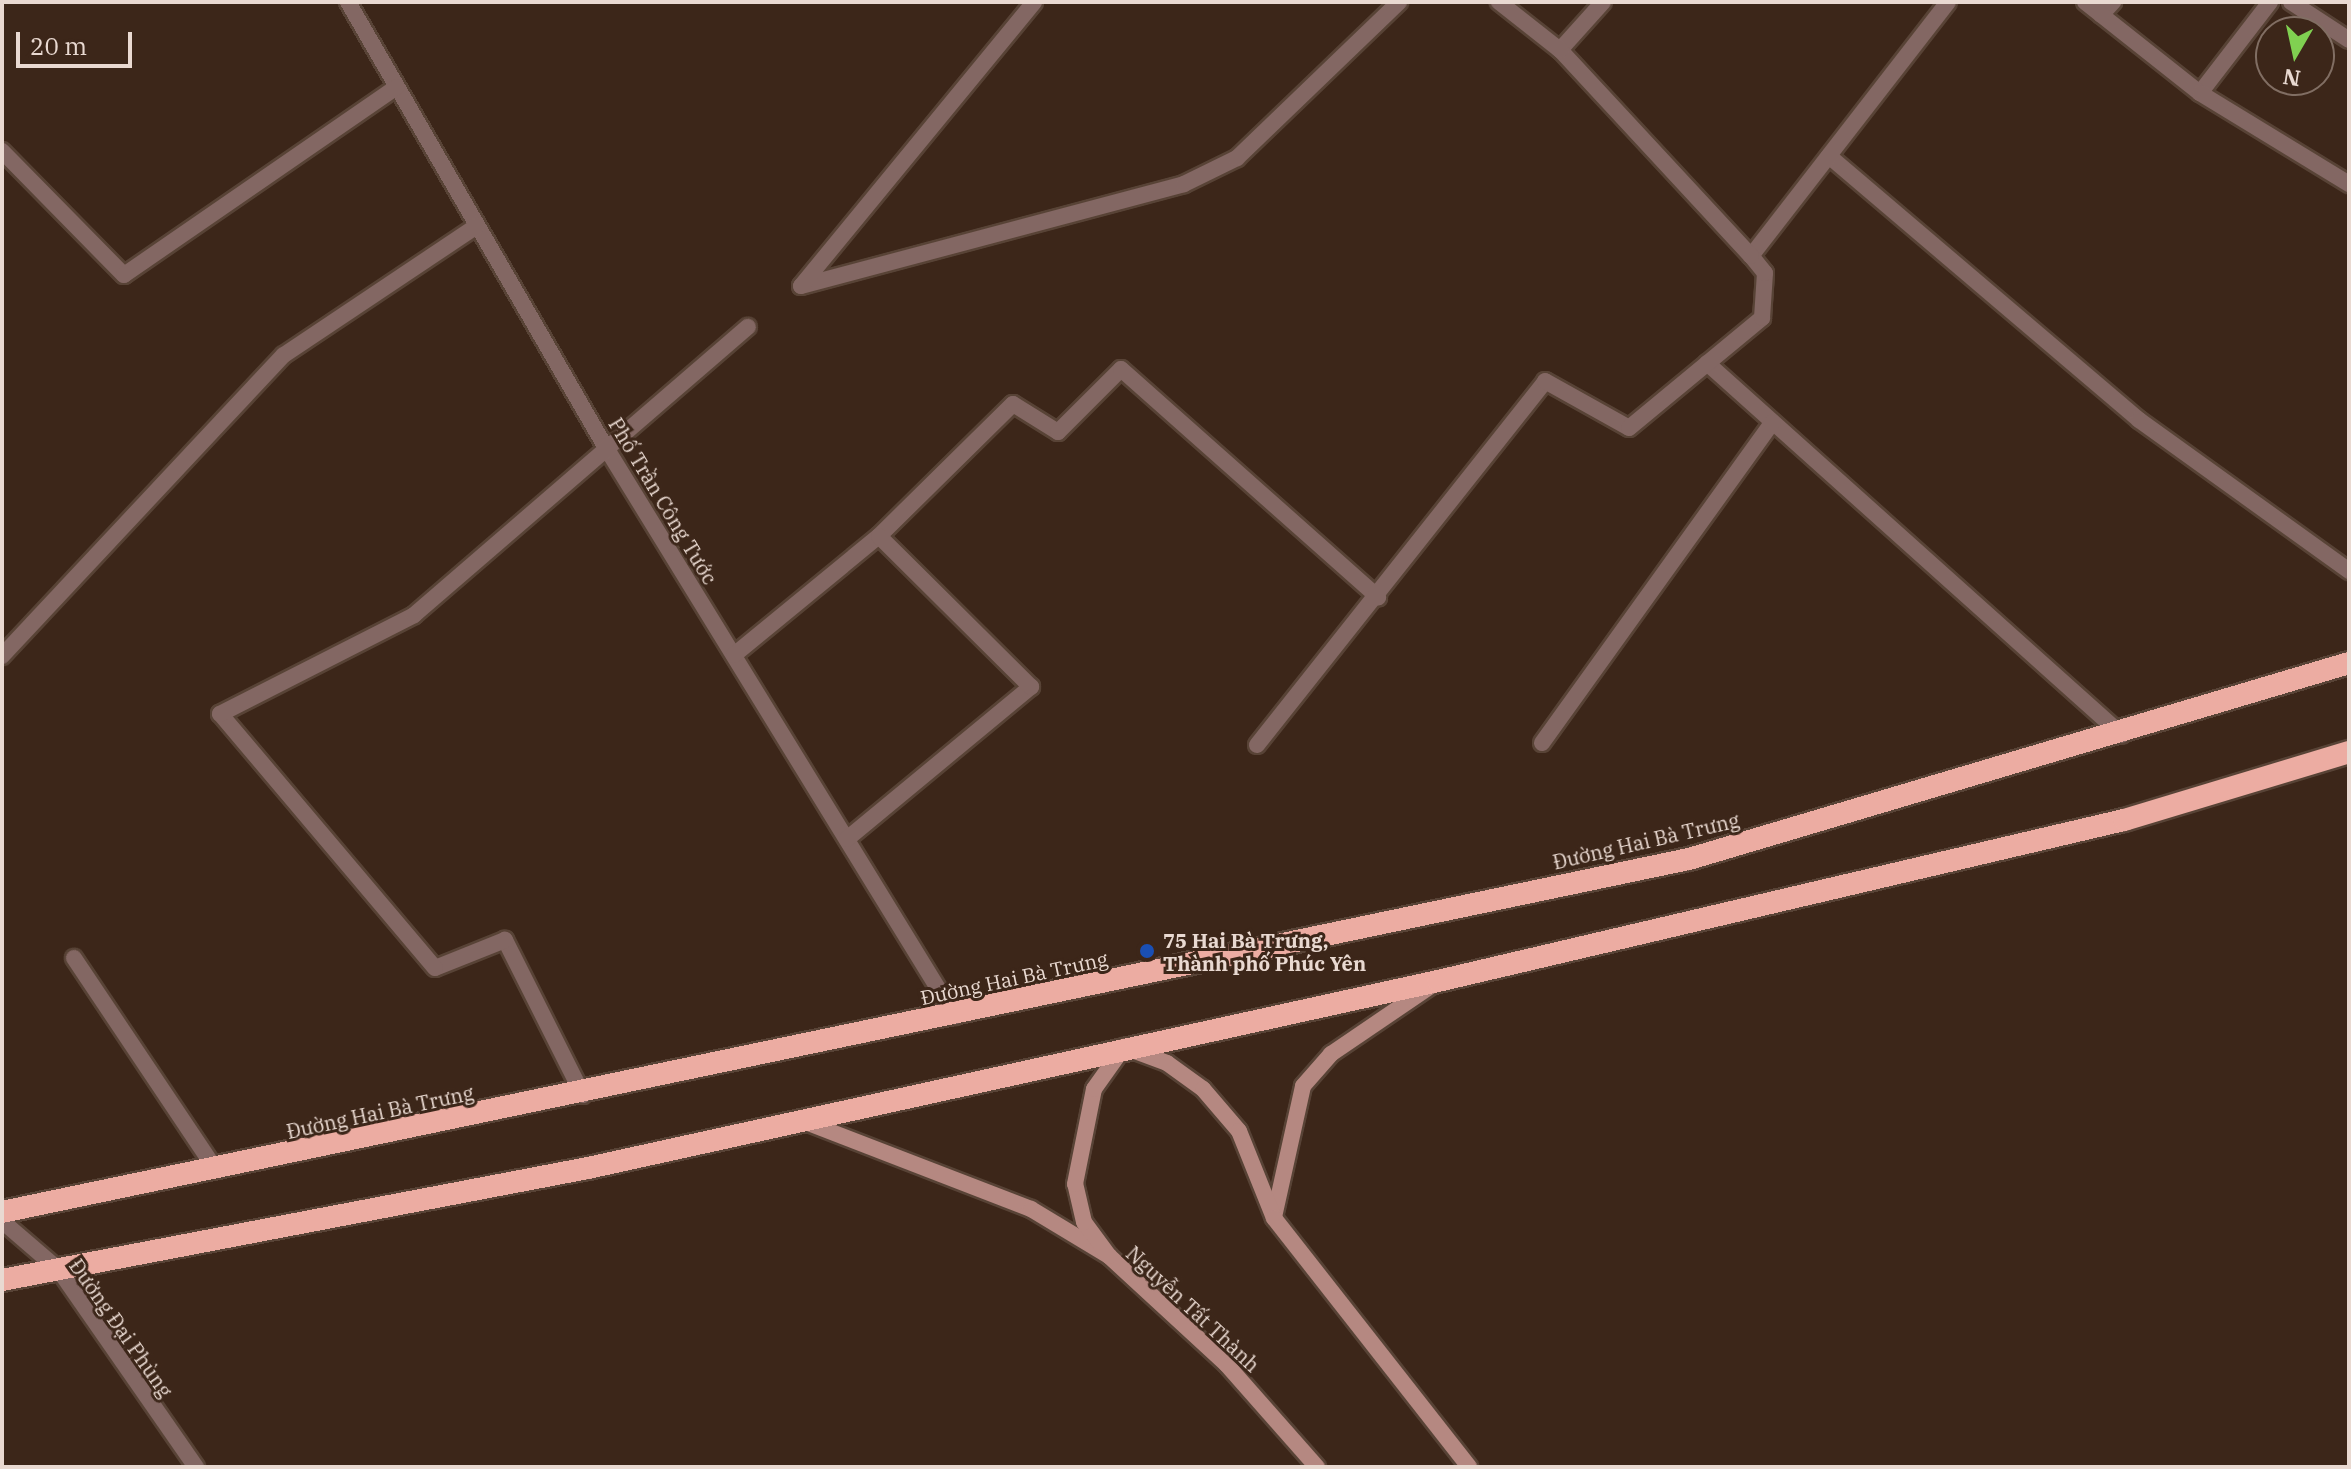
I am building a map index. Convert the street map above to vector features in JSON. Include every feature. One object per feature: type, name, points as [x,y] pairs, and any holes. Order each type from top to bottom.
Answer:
[{"type":"highway","name":"Đường Hai Bà Trưng","points":[[2,1212],[583,1095],[1689,859],[2122,735],[2349,663]]},
{"type":"highway","points":[[2,1280],[588,1168],[1124,1047],[1438,981],[2124,820],[2349,752]]},
{"type":"main road","points":[[1274,1218],[1303,1086],[1331,1054],[1438,981]]},
{"type":"main road","points":[[1109,1256],[1084,1222],[1075,1184],[1094,1089],[1124,1047],[1167,1063],[1203,1089],[1239,1131],[1274,1218],[1469,1467]]},
{"type":"main road","name":"Nguyễn Tất Thành","points":[[797,1119],[1031,1209],[1109,1256],[1227,1365],[1317,1467]]},
{"type":"street","name":"Phố Trần Công Tước","points":[[348,2],[605,446],[955,1016]]},
{"type":"street","points":[[1034,2],[801,286],[1184,184],[1237,158],[1399,2]]},
{"type":"street","points":[[1257,745],[1378,597],[1545,381],[1629,428],[1762,318],[1765,273],[1751,256],[1560,50],[1499,2]]},
{"type":"street","points":[[1560,50],[1603,2]]},
{"type":"street","points":[[1751,256],[1948,2]]},
{"type":"street","points":[[2085,2],[2107,8],[2200,93],[2349,184]]},
{"type":"street","points":[[2200,93],[2270,2]]},
{"type":"street","points":[[2291,2],[2349,40]]},
{"type":"street","points":[[2,151],[124,275],[397,87]]},
{"type":"street","points":[[1829,156],[2139,420],[2349,571]]},
{"type":"street","points":[[2,656],[284,355],[477,226]]},
{"type":"street","points":[[583,1095],[505,940],[435,968],[220,714],[414,615],[605,446],[748,327]]},
{"type":"street","points":[[1707,363],[2122,735]]},
{"type":"street","points":[[734,655],[879,536],[1013,404],[1058,432],[1121,369],[1378,597]]},
{"type":"street","points":[[1542,743],[1773,422]]},
{"type":"street","points":[[847,839],[1031,687],[879,536]]},
{"type":"street","points":[[74,958],[216,1170]]},
{"type":"street","name":"Đường Đại Phùng","points":[[2,1221],[59,1270],[196,1467]]},
{"type":"place","name":"75 Hai Bà Trưng, Thành phố Phúc Yên","points":[[1147,951]]}]
